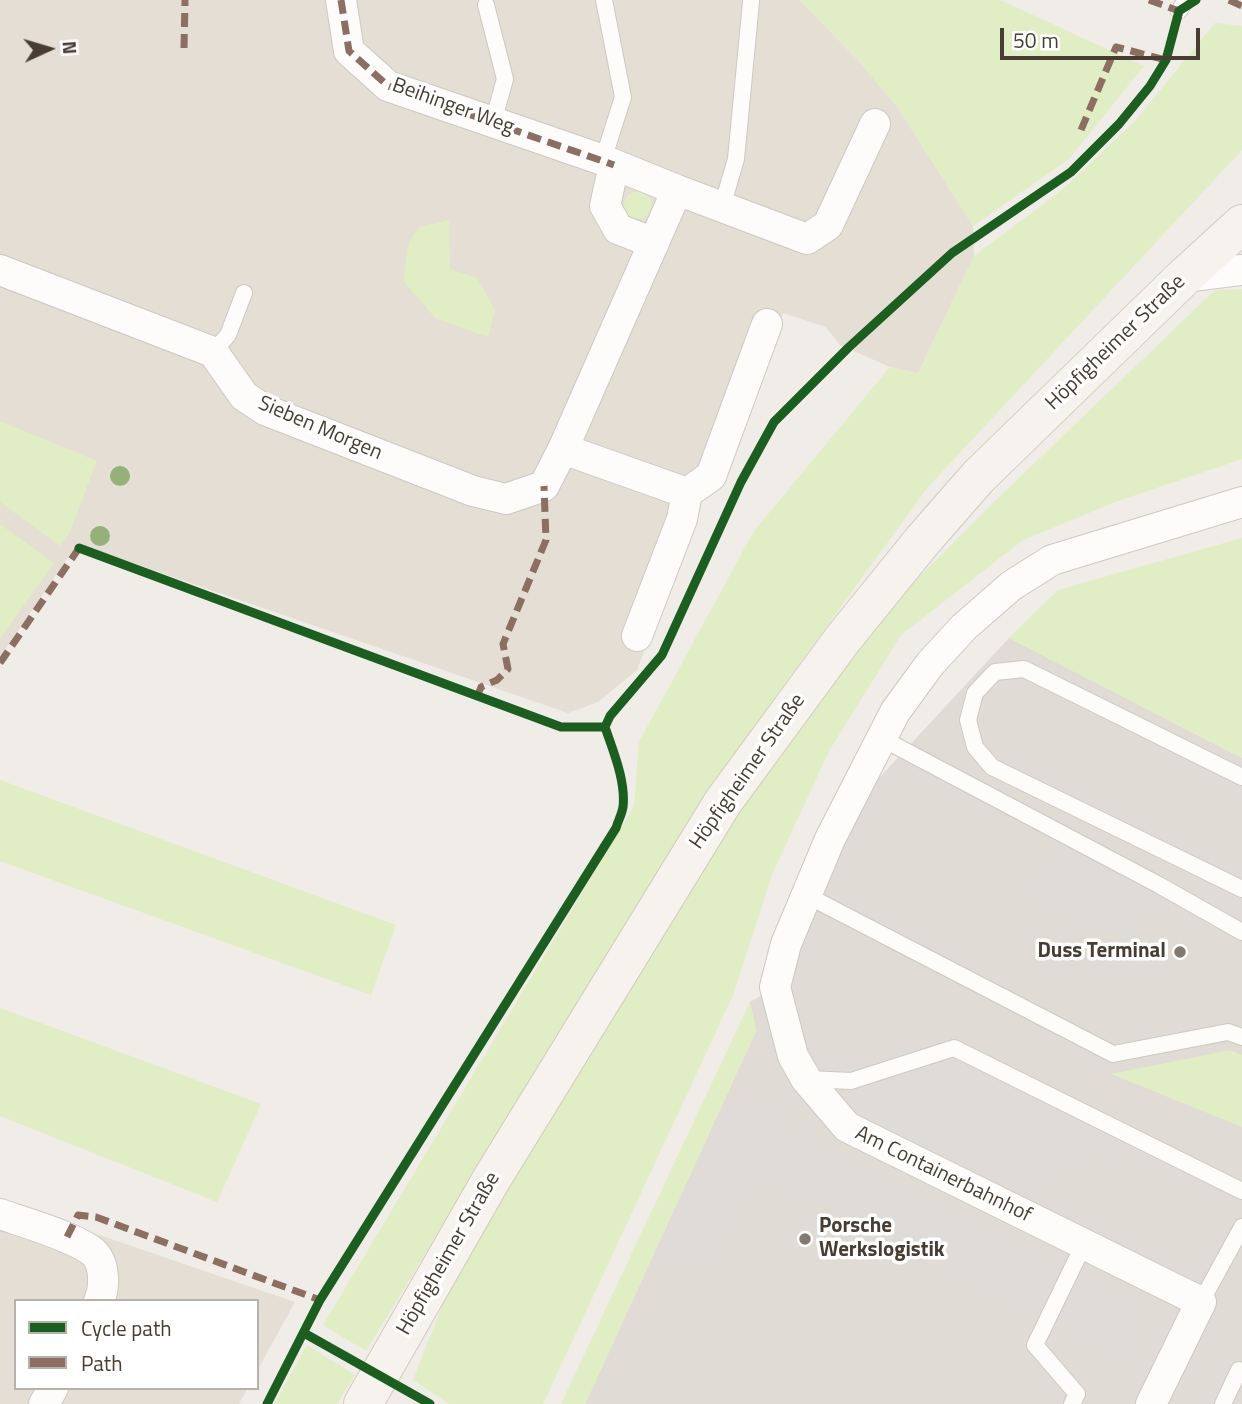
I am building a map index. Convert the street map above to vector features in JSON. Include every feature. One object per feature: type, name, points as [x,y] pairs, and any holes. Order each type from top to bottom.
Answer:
[{"type":"main road","name":"Höpfigheimer Straße","points":[[363,1404],[491,1180],[723,802],[842,640],[979,476],[1184,277],[1242,225]]},
{"type":"street","name":"Beihinger Weg","points":[[341,0],[349,51],[388,86],[608,162]]},
{"type":"street","points":[[654,243],[618,229],[605,206],[608,162],[807,239],[828,225],[875,124]]},
{"type":"street","name":"Sieben Morgen","points":[[213,352],[244,396],[265,411],[472,491],[506,499],[544,486],[563,449],[677,190]]},
{"type":"street","points":[[0,271],[213,352]]},
{"type":"street","points":[[1184,277],[1242,271]]},
{"type":"street","points":[[637,636],[682,519],[687,493],[711,476],[767,324]]},
{"type":"street","points":[[563,449],[687,493]]},
{"type":"street","name":"Am Containerbahnhof","points":[[1201,1302],[847,1127],[807,1079],[793,1056],[775,986],[786,944],[806,895],[830,839],[881,738],[895,712],[930,664],[964,627],[1011,586],[1052,561],[1242,502]]},
{"type":"street","points":[[0,1214],[67,1237],[95,1255],[104,1278],[99,1299]]},
{"type":"street","points":[[1150,1404],[1201,1302]]},
{"type":"lane","points":[[604,0],[623,97],[608,162]]},
{"type":"lane","points":[[722,207],[736,159],[751,2]]},
{"type":"lane","points":[[486,5],[506,79],[493,122]]},
{"type":"lane","points":[[213,352],[228,335],[244,293]]},
{"type":"lane","points":[[1242,777],[1024,669],[995,672],[975,693],[968,720],[975,747],[992,767],[1242,889]]},
{"type":"lane","points":[[881,738],[1159,885],[1242,932]]},
{"type":"lane","points":[[806,895],[1113,1054],[1228,1032],[1242,1037]]},
{"type":"lane","points":[[807,1079],[851,1081],[954,1048],[1242,1191]]},
{"type":"lane","points":[[1201,1302],[1242,1227]]},
{"type":"lane","points":[[1072,1404],[1077,1394],[1035,1345],[1084,1244]]},
{"type":"lane","points":[[1223,1404],[1239,1370]]},
{"type":"shaded area","points":[[0,0],[799,0],[859,61],[898,108],[973,226],[974,256],[918,373],[890,367],[840,345],[826,327],[783,313],[720,482],[701,503],[637,670],[598,702],[568,713],[77,544],[0,657]]},
{"type":"shaded area","points":[[1009,638],[1242,758],[1242,1404],[585,1404],[756,1031],[750,1002],[793,977],[798,955],[867,791]]},
{"type":"shaded area","points":[[1061,834],[1159,885],[1131,939],[1033,888]]},
{"type":"shaded area","points":[[949,1032],[1148,1138],[1019,1190],[859,1111],[839,1068]]},
{"type":"shaded area","points":[[732,1098],[1147,1309],[1125,1353],[752,1164],[695,1276],[653,1255]]},
{"type":"shaded area","points":[[0,1201],[295,1302],[259,1367],[259,1299],[14,1299],[14,1390],[247,1390],[239,1404],[0,1404]]},
{"type":"green space","points":[[799,0],[1000,0],[1144,66],[1069,159],[973,226],[898,108],[859,61]]},
{"type":"green space","points":[[1215,23],[1242,26],[1242,150],[928,487],[788,679],[654,878],[366,1351],[323,1325],[634,806],[639,742],[754,531],[890,367],[918,373],[974,256],[1062,190],[1135,121]]},
{"type":"green space","points":[[638,191],[648,195],[652,205],[648,215],[638,219],[628,215],[624,205],[628,195]]},
{"type":"green space","points":[[449,220],[450,269],[477,278],[495,310],[488,337],[435,318],[403,281],[409,241],[419,227]]},
{"type":"green space","points":[[1242,289],[1242,459],[1118,501],[1023,540],[901,635],[829,751],[773,872],[733,995],[543,1404],[449,1404],[413,1380],[450,1286],[558,1097],[754,786],[888,608],[1215,290]]},
{"type":"green space","points":[[0,421],[97,461],[69,534],[60,546],[0,502]]},
{"type":"green space","points":[[0,524],[54,563],[0,639]]},
{"type":"green space","points":[[1242,538],[1242,758],[1009,638],[1058,590]]},
{"type":"green space","points":[[0,780],[396,925],[371,995],[0,861]]},
{"type":"green space","points":[[750,1002],[756,1031],[585,1404],[561,1404]]},
{"type":"green space","points":[[0,1008],[261,1104],[217,1202],[0,1116]]},
{"type":"green space","points":[[1230,1050],[1242,1055],[1242,1127],[1111,1074]]},
{"type":"green space","points":[[307,1345],[355,1375],[337,1404],[274,1404]]},
{"type":"marked path","points":[[184,48],[185,0]]},
{"type":"marked path","points":[[341,0],[349,51],[388,86],[614,165]]},
{"type":"marked path","points":[[1149,0],[1179,11]]},
{"type":"marked path","points":[[1229,0],[1242,6]]},
{"type":"marked path","points":[[1081,130],[1116,47],[1166,60]]},
{"type":"marked path","points":[[477,697],[481,687],[497,680],[508,669],[503,644],[546,540],[544,486]]},
{"type":"marked path","points":[[0,663],[79,548],[84,550]]},
{"type":"marked path","points":[[67,1237],[78,1215],[96,1217],[320,1300]]},
{"type":"cycle path","points":[[267,1404],[320,1300],[616,828],[623,807],[623,787],[605,727],[610,716],[662,655],[741,482],[774,422],[849,347],[952,253],[1071,172],[1119,124],[1150,86],[1166,60],[1179,11],[1196,0]]},
{"type":"cycle path","points":[[79,548],[561,727],[605,727]]},
{"type":"cycle path","points":[[304,1333],[430,1404]]},
{"type":"place","name":"Duss Terminal","points":[[1180,952]]},
{"type":"place","name":"Porsche Werkslogistik","points":[[805,1239]]}]
